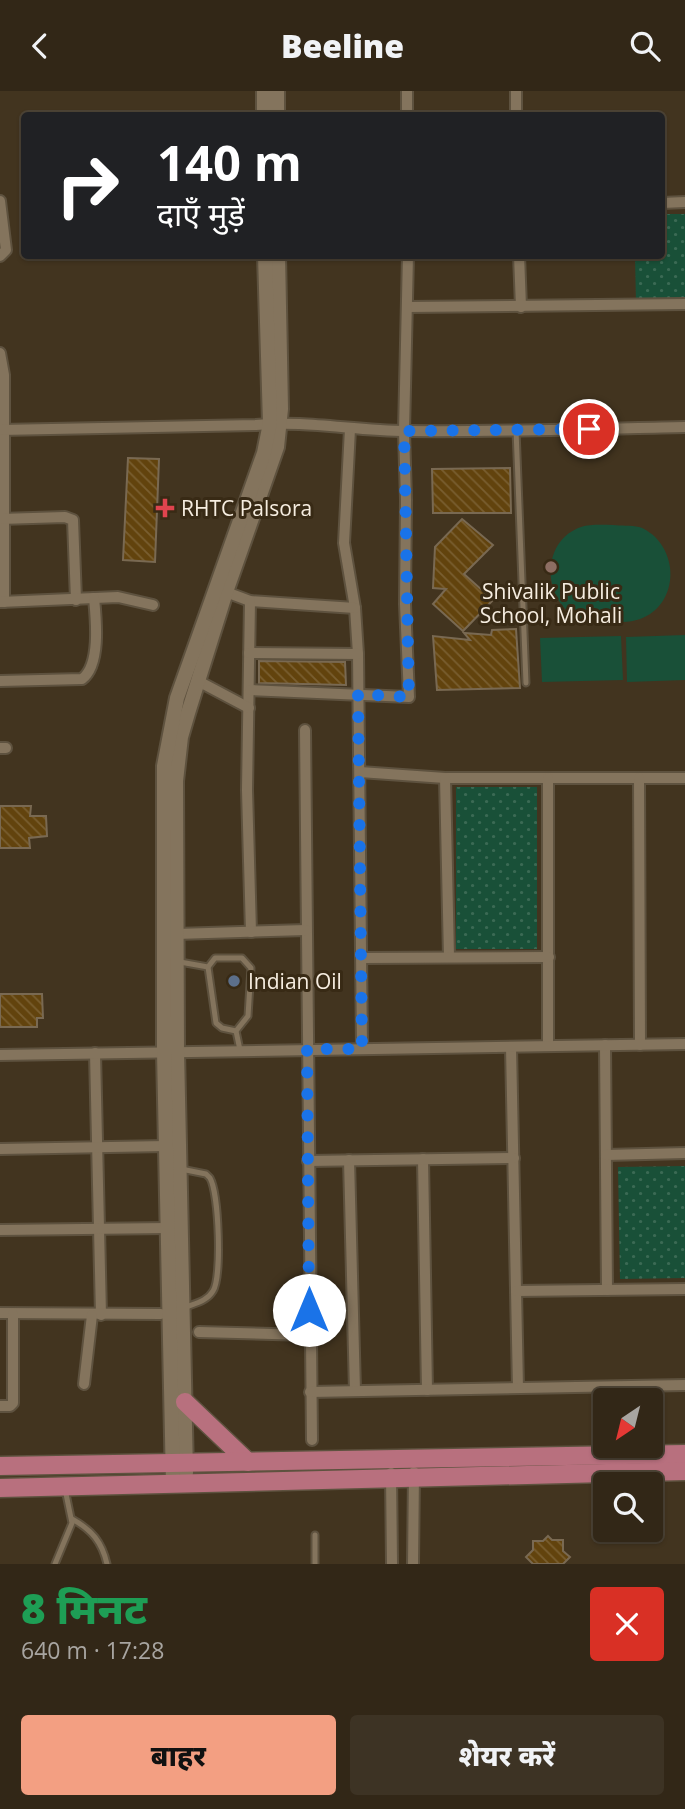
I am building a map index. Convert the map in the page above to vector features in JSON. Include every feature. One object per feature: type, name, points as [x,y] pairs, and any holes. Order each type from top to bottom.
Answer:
[{"type":"highway","points":[[185,1402],[248,1462]]},
{"type":"highway","points":[[0,1466],[685,1454]]},
{"type":"highway","points":[[0,1487],[685,1471]]},
{"type":"street","points":[[264,91],[264,112]]},
{"type":"street","points":[[277,91],[277,112]]},
{"type":"street","points":[[407,91],[407,112]]},
{"type":"street","points":[[516,91],[516,112]]},
{"type":"street","points":[[0,201],[6,250],[0,256]]},
{"type":"street","points":[[665,203],[685,202]]},
{"type":"street","points":[[265,259],[275,422]]},
{"type":"street","points":[[180,1484],[166,1146],[177,961],[176,781],[181,737],[221,590],[275,422],[278,259]]},
{"type":"street","points":[[250,690],[409,697],[405,604],[407,500],[404,431],[408,259]]},
{"type":"street","points":[[519,259],[521,307]]},
{"type":"street","points":[[408,307],[685,304]]},
{"type":"street","points":[[0,353],[4,364],[2,602],[118,597],[153,605]]},
{"type":"street","points":[[2,430],[275,422],[404,431],[685,427]]},
{"type":"street","points":[[350,429],[344,543],[355,608],[358,653],[362,1049]]},
{"type":"street","points":[[2,519],[65,516],[73,520],[76,600]]},
{"type":"street","points":[[221,590],[250,601],[355,608]]},
{"type":"street","points":[[179,1463],[185,1402],[183,1308],[179,1169],[171,1051],[164,766],[177,698],[221,590]]},
{"type":"street","points":[[0,681],[82,679],[88,675],[94,658],[94,598]]},
{"type":"street","points":[[250,601],[247,790],[251,932]]},
{"type":"street","points":[[249,653],[358,653]]},
{"type":"street","points":[[198,681],[249,708]]},
{"type":"street","points":[[305,730],[312,1440]]},
{"type":"street","points":[[360,772],[445,778],[685,778]]},
{"type":"street","points":[[445,778],[449,957]]},
{"type":"street","points":[[548,778],[548,1046]]},
{"type":"street","points":[[639,778],[640,1045]]},
{"type":"street","points":[[176,934],[306,930]]},
{"type":"street","points":[[362,958],[549,957]]},
{"type":"street","points":[[0,1055],[685,1044]]},
{"type":"street","points":[[605,1045],[607,1290]]},
{"type":"street","points":[[511,1047],[518,1388]]},
{"type":"street","points":[[84,1384],[96,1315],[99,1229],[95,1053]]},
{"type":"street","points":[[0,1149],[166,1146]]},
{"type":"street","points":[[606,1155],[685,1153]]},
{"type":"street","points":[[308,1161],[514,1158]]},
{"type":"street","points":[[423,1159],[427,1389]]},
{"type":"street","points":[[349,1160],[355,1391]]},
{"type":"street","points":[[0,1230],[168,1228]]},
{"type":"street","points":[[516,1291],[685,1289]]},
{"type":"street","points":[[0,1313],[161,1314]]},
{"type":"street","points":[[0,1406],[10,1406],[13,1403],[13,1314]]},
{"type":"street","points":[[199,1332],[309,1335]]},
{"type":"street","points":[[310,1392],[685,1385]]},
{"type":"street","points":[[413,1564],[414,1459]]},
{"type":"street","points":[[391,1460],[392,1564]]},
{"type":"lane","points":[[516,430],[526,683]]},
{"type":"lane","points":[[215,958],[242,958],[251,968],[248,1016],[236,1031],[222,1028],[216,1023],[208,967],[215,958]]},
{"type":"lane","points":[[177,961],[208,967]]},
{"type":"lane","points":[[236,1031],[240,1050]]},
{"type":"lane","points":[[179,1169],[206,1174],[210,1178],[219,1213],[216,1285],[206,1299],[183,1308]]},
{"type":"lane","points":[[55,1564],[72,1519],[64,1486]]},
{"type":"lane","points":[[72,1519],[94,1534],[104,1550],[107,1564]]},
{"type":"lane","points":[[315,1535],[315,1564]]},
{"type":"green space","points":[[665,214],[685,214],[685,302],[636,303],[635,259],[665,259]]},
{"type":"green space","points":[[581,527],[639,527],[653,535],[663,547],[669,561],[668,589],[653,612],[640,619],[596,622],[576,617],[555,593],[551,580],[553,554],[568,534]]},
{"type":"green space","points":[[685,635],[685,680],[627,682],[626,637]]},
{"type":"green space","points":[[621,636],[623,680],[542,682],[540,638]]},
{"type":"green space","points":[[456,787],[537,787],[537,949],[456,949]]},
{"type":"green space","points":[[685,1166],[685,1278],[620,1279],[618,1167]]},
{"type":"building","points":[[128,458],[159,459],[155,562],[123,560]]},
{"type":"building","points":[[510,468],[511,513],[433,513],[432,469]]},
{"type":"building","points":[[462,519],[493,545],[464,574],[493,600],[463,631],[433,604],[446,589],[433,588],[435,547]]},
{"type":"building","points":[[516,629],[520,688],[437,690],[433,636],[470,640],[464,633],[491,635],[492,630]]},
{"type":"building","points":[[259,661],[345,662],[346,685],[259,683]]},
{"type":"building","points":[[0,806],[31,806],[30,816],[46,816],[47,836],[29,838],[30,848],[0,848]]},
{"type":"building","points":[[0,994],[42,994],[43,1018],[37,1018],[37,1027],[0,1027]]},
{"type":"building","points":[[548,1536],[552,1540],[563,1540],[563,1551],[570,1557],[563,1564],[533,1564],[526,1557],[533,1550],[533,1541],[543,1541]]},
{"type":"place","name":"RHTC Palsora","points":[[165,508]]},
{"type":"place","name":"Shivalik Public School, Mohali","points":[[551,567]]},
{"type":"place","name":"Indian Oil","points":[[234,981]]},
{"type":"route","points":[[309,1310],[307,1049],[362,1049],[358,694],[409,697],[405,604],[407,500],[404,431],[589,429]]}]
